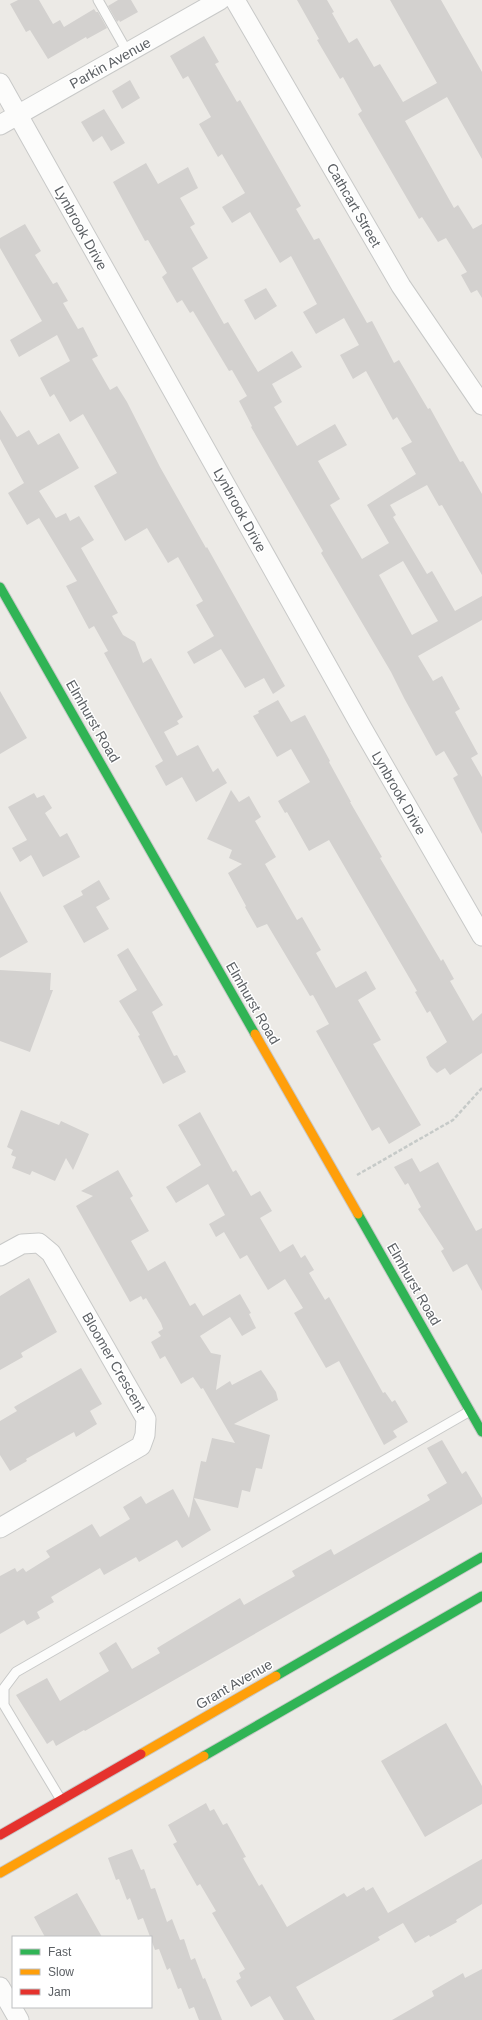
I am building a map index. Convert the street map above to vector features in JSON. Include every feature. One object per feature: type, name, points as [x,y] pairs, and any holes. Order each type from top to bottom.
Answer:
[{"type":"main road","name":"Elmhurst Road","points":[[0,588],[482,1432]]},
{"type":"main road","name":"Grant Avenue","points":[[0,1835],[213,1716],[482,1557]]},
{"type":"main road","points":[[0,1873],[224,1740],[482,1596]]},
{"type":"street","name":"Parkin Avenue","points":[[0,125],[220,0]]},
{"type":"street","name":"Cathcart Street","points":[[235,0],[401,286],[482,405]]},
{"type":"street","name":"Lynbrook Drive","points":[[0,84],[362,728],[482,936]]},
{"type":"street","name":"Bloomer Crescent","points":[[0,1256],[22,1244],[39,1243],[51,1253],[146,1419],[146,1435],[141,1446],[0,1528]]},
{"type":"street","points":[[0,1987],[12,2008]]},
{"type":"street","points":[[12,2008],[19,2020]]},
{"type":"lane","points":[[98,0],[128,53]]},
{"type":"lane","points":[[61,1800],[4,1705],[4,1688],[16,1672],[470,1411]]},
{"type":"path","points":[[341,1184],[453,1120],[482,1088]]},
{"type":"building","points":[[18,0],[39,0],[53,24],[60,20],[64,27],[94,9],[98,12],[107,28],[87,39],[86,37],[48,59],[30,30],[26,32],[10,4]]},
{"type":"building","points":[[118,0],[131,0],[138,12],[120,22],[119,20],[117,22],[108,6]]},
{"type":"building","points":[[297,0],[327,0],[334,12],[332,13],[349,43],[357,38],[374,67],[380,64],[403,102],[437,83],[390,0],[441,0],[482,72],[482,159],[447,97],[405,121],[454,208],[458,205],[473,229],[482,224],[482,298],[477,290],[471,293],[461,275],[467,272],[446,238],[438,242],[422,217],[419,219],[358,114],[362,111],[343,77],[340,79],[317,40],[319,39]]},
{"type":"building","points":[[204,36],[219,62],[215,64],[237,102],[240,100],[301,206],[296,209],[314,240],[319,238],[367,323],[372,321],[394,363],[399,360],[428,409],[430,408],[460,462],[463,461],[482,494],[482,575],[442,505],[439,506],[427,485],[390,505],[396,515],[393,517],[427,574],[432,571],[455,611],[482,596],[482,620],[418,656],[433,681],[442,676],[460,709],[455,712],[478,754],[471,758],[482,777],[482,834],[453,778],[458,775],[444,751],[436,756],[391,672],[321,553],[323,551],[251,427],[252,426],[239,401],[247,396],[232,370],[229,371],[193,311],[190,313],[182,300],[177,303],[162,277],[167,273],[148,240],[145,241],[113,182],[146,163],[158,184],[188,167],[198,188],[180,198],[195,224],[190,227],[208,258],[192,268],[224,324],[228,322],[258,372],[292,351],[302,367],[272,384],[282,402],[274,407],[297,446],[335,424],[347,445],[318,461],[340,499],[330,505],[362,559],[389,543],[367,505],[416,474],[401,448],[412,442],[397,417],[393,420],[366,371],[353,379],[340,355],[359,345],[344,318],[316,334],[303,312],[317,304],[291,256],[280,263],[250,212],[232,223],[222,207],[245,193],[222,154],[218,157],[199,124],[211,117],[188,76],[183,79],[170,56]],"holes":[[[403,561],[438,621],[412,635],[379,575]]]},
{"type":"building","points":[[130,80],[140,98],[122,109],[112,91]]},
{"type":"building","points":[[104,109],[125,143],[111,151],[102,136],[93,142],[81,122]]},
{"type":"building","points":[[25,224],[41,251],[35,255],[53,284],[57,282],[68,301],[63,303],[78,329],[83,327],[98,356],[92,359],[110,390],[117,386],[127,402],[160,467],[285,686],[273,694],[264,678],[245,688],[221,649],[194,664],[187,652],[214,636],[196,605],[203,601],[178,557],[168,563],[147,528],[125,541],[94,486],[117,473],[83,414],[70,422],[54,394],[50,397],[40,378],[70,361],[57,335],[19,357],[10,340],[42,321],[0,248],[0,238]]},
{"type":"building","points":[[266,288],[277,306],[255,320],[244,300]]},
{"type":"building","points":[[0,410],[17,437],[29,430],[38,445],[59,433],[79,468],[39,491],[56,518],[66,513],[70,521],[79,516],[94,540],[81,548],[118,613],[112,616],[123,635],[135,642],[143,663],[151,658],[183,717],[177,721],[179,724],[164,732],[177,756],[198,745],[213,772],[218,768],[227,783],[196,802],[182,777],[166,786],[155,766],[163,761],[104,653],[108,651],[94,626],[89,629],[66,586],[77,581],[39,518],[27,525],[8,493],[24,483],[0,439]]},
{"type":"building","points":[[0,691],[27,738],[0,754]]},
{"type":"building","points":[[278,700],[291,722],[305,715],[350,802],[382,857],[380,858],[441,961],[443,959],[454,979],[450,981],[473,1021],[482,1013],[482,1053],[450,1075],[445,1068],[437,1073],[430,1066],[426,1057],[447,1042],[430,1011],[427,1013],[415,992],[417,991],[329,840],[309,851],[287,812],[285,813],[278,801],[310,782],[291,749],[277,757],[253,716],[259,713],[258,711]]},
{"type":"building","points":[[231,790],[239,802],[249,796],[261,817],[255,821],[276,857],[265,864],[297,920],[302,917],[321,950],[316,953],[336,988],[366,971],[376,989],[358,1000],[381,1040],[373,1044],[421,1125],[389,1144],[379,1127],[372,1131],[316,1031],[329,1024],[313,995],[310,996],[267,924],[257,928],[245,907],[246,906],[228,873],[242,864],[229,858],[232,850],[207,839]]},
{"type":"building","points":[[34,793],[37,798],[44,795],[52,808],[45,813],[60,837],[67,833],[80,857],[43,877],[31,855],[20,862],[12,848],[27,840],[8,807]]},
{"type":"building","points":[[99,880],[110,899],[96,907],[109,929],[84,943],[63,906],[83,895],[81,891]]},
{"type":"building","points":[[0,891],[28,942],[0,958]]},
{"type":"building","points":[[128,948],[163,1005],[152,1012],[174,1056],[177,1055],[186,1072],[163,1084],[138,1036],[140,1035],[119,1001],[137,990],[117,955]]},
{"type":"building","points":[[0,970],[51,973],[50,990],[53,990],[30,1052],[0,1041]]},
{"type":"building","points":[[21,1110],[59,1125],[61,1121],[89,1134],[73,1170],[66,1158],[55,1181],[32,1171],[30,1175],[12,1168],[16,1157],[11,1155],[13,1150],[7,1147]]},
{"type":"building","points":[[200,1112],[233,1172],[236,1170],[251,1196],[260,1191],[272,1211],[260,1218],[280,1252],[293,1244],[301,1258],[305,1255],[314,1270],[309,1273],[325,1300],[329,1297],[383,1393],[385,1392],[392,1402],[395,1400],[408,1422],[393,1431],[397,1437],[384,1445],[339,1361],[326,1368],[294,1313],[303,1308],[285,1279],[268,1290],[247,1255],[240,1259],[224,1232],[216,1237],[209,1224],[225,1215],[208,1184],[176,1203],[166,1187],[201,1165],[178,1125]]},
{"type":"building","points":[[412,1158],[420,1172],[438,1162],[476,1231],[482,1228],[482,1291],[467,1264],[453,1272],[441,1251],[444,1249],[418,1209],[421,1207],[408,1183],[405,1185],[394,1167]]},
{"type":"building","points":[[118,1170],[133,1196],[130,1198],[149,1231],[131,1241],[148,1271],[165,1261],[190,1306],[195,1303],[203,1316],[240,1294],[251,1313],[249,1314],[256,1328],[242,1336],[230,1317],[200,1336],[211,1353],[221,1355],[216,1390],[230,1381],[232,1385],[261,1370],[276,1392],[278,1400],[234,1424],[270,1435],[262,1469],[256,1468],[250,1492],[242,1490],[238,1508],[194,1498],[211,1530],[182,1548],[177,1540],[139,1562],[136,1557],[104,1575],[100,1568],[51,1597],[54,1602],[37,1612],[40,1618],[27,1625],[24,1620],[0,1634],[0,1576],[15,1568],[17,1572],[23,1568],[26,1572],[50,1557],[46,1551],[92,1524],[100,1537],[130,1519],[123,1507],[141,1496],[146,1504],[173,1489],[189,1518],[201,1461],[206,1462],[212,1438],[235,1443],[203,1388],[201,1389],[193,1377],[181,1384],[165,1356],[160,1359],[151,1342],[161,1336],[158,1332],[163,1329],[161,1323],[146,1298],[143,1300],[141,1296],[130,1302],[76,1206],[93,1196],[81,1191]]},
{"type":"building","points":[[29,1278],[57,1332],[21,1353],[23,1357],[0,1370],[0,1296]]},
{"type":"building","points":[[81,1368],[102,1404],[90,1411],[97,1424],[76,1437],[74,1432],[26,1459],[27,1461],[10,1471],[0,1455],[0,1421],[17,1411],[14,1407]]},
{"type":"building","points":[[442,1440],[462,1474],[466,1471],[482,1498],[482,1504],[85,1731],[84,1730],[56,1746],[53,1740],[47,1744],[16,1695],[47,1678],[60,1701],[109,1671],[99,1653],[116,1642],[132,1669],[160,1653],[157,1648],[240,1598],[244,1605],[295,1576],[292,1571],[331,1549],[334,1555],[430,1500],[427,1495],[447,1483],[427,1448]]},
{"type":"building","points":[[446,1723],[482,1786],[482,1804],[425,1837],[381,1761]]},
{"type":"building","points":[[206,1803],[210,1811],[214,1809],[223,1825],[227,1823],[246,1857],[243,1858],[259,1886],[262,1884],[287,1927],[344,1893],[347,1897],[364,1887],[366,1891],[373,1887],[388,1913],[482,1859],[482,1904],[456,1920],[457,1922],[430,1937],[429,1935],[415,1943],[403,1923],[378,1937],[380,1940],[296,1987],[315,2020],[284,2020],[270,1996],[251,2007],[236,1981],[241,1978],[239,1973],[245,1969],[212,1913],[216,1911],[200,1884],[197,1886],[173,1844],[177,1842],[168,1825]]},
{"type":"building","points":[[132,1849],[141,1870],[144,1869],[151,1889],[155,1888],[167,1922],[172,1919],[180,1940],[184,1939],[191,1960],[195,1958],[222,2020],[199,2020],[194,2007],[189,2009],[181,1988],[178,1989],[170,1968],[167,1970],[159,1949],[155,1950],[152,1942],[152,1936],[150,1936],[143,1918],[138,1920],[130,1898],[127,1900],[119,1879],[116,1880],[108,1858]]},
{"type":"building","points":[[77,1893],[101,1936],[44,1936],[34,1917]]},
{"type":"building","points":[[482,1969],[482,2020],[392,2020],[434,1996],[432,1991],[463,1973],[465,1978]]},
{"type":"traffic: fast","points":[[0,587],[255,1034]]},
{"type":"traffic: fast","points":[[358,1214],[482,1432]]},
{"type":"traffic: fast","points":[[276,1676],[482,1557]]},
{"type":"traffic: fast","points":[[204,1756],[482,1596]]},
{"type":"traffic: slow","points":[[255,1034],[358,1214]]},
{"type":"traffic: slow","points":[[141,1754],[276,1676]]},
{"type":"traffic: slow","points":[[0,1873],[204,1756]]},
{"type":"traffic: jam","points":[[0,1835],[141,1754]]}]
